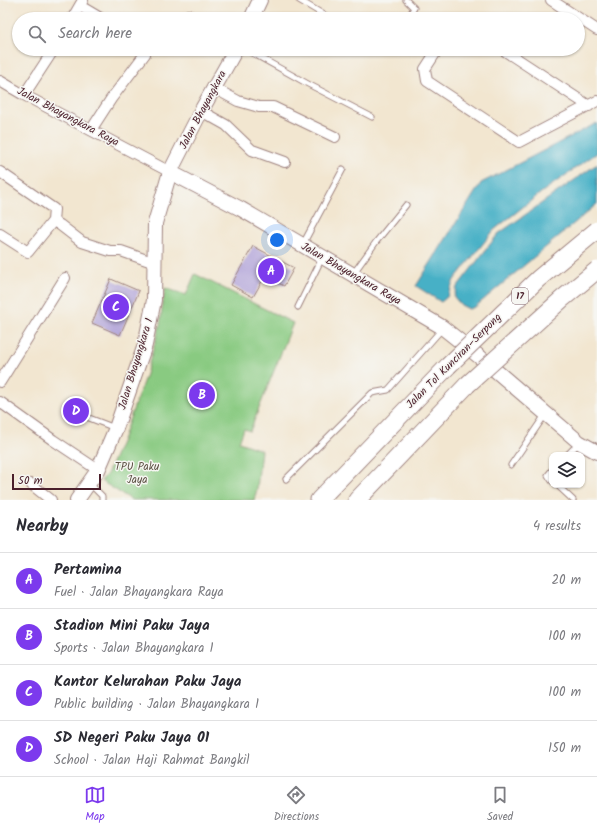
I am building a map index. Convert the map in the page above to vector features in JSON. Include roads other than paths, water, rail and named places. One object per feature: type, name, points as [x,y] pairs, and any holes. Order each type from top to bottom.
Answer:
[{"type":"highway","name":"Jalan Tol Kunciran–Serpong","points":[[318,500],[448,366],[538,279],[597,230]]},
{"type":"highway","points":[[357,500],[467,386],[562,298],[597,270]]},
{"type":"street","points":[[254,12],[260,0]]},
{"type":"street","points":[[551,0],[569,12]]},
{"type":"street","points":[[76,12],[82,3],[93,12]]},
{"type":"street","points":[[585,22],[597,30]]},
{"type":"street","points":[[24,95],[49,56]]},
{"type":"street","points":[[91,130],[111,99],[143,56]]},
{"type":"street","name":"Jalan Bhayangkara","points":[[170,172],[201,111],[232,56]]},
{"type":"street","points":[[433,56],[425,69],[427,80],[519,142],[593,103]]},
{"type":"street","points":[[514,56],[593,103]]},
{"type":"street","name":"Jalan Bhayangkara Raya","points":[[0,80],[24,95],[241,209],[442,327],[579,442],[597,452]]},
{"type":"street","points":[[214,88],[238,101],[259,107],[273,107],[335,137]]},
{"type":"street","points":[[201,111],[226,126],[252,150],[285,162]]},
{"type":"street","points":[[0,172],[54,209],[53,221],[28,252],[0,234]]},
{"type":"street","name":"Jalan Bhayangkara 1","points":[[77,500],[98,470],[116,428],[146,342],[154,300],[155,223],[170,172]]},
{"type":"street","points":[[53,221],[82,242],[110,251],[121,251],[155,262]]},
{"type":"street","points":[[0,382],[65,278]]},
{"type":"street","points":[[0,402],[98,470]]},
{"type":"street","points":[[32,484],[51,500]]},
{"type":"lane","points":[[299,0],[319,12]]},
{"type":"lane","points":[[406,0],[414,8],[411,12]]},
{"type":"lane","points":[[258,56],[372,117]]},
{"type":"lane","points":[[302,245],[343,169]]},
{"type":"lane","points":[[353,274],[376,242],[406,205]]},
{"type":"lane","points":[[298,307],[323,257]]},
{"type":"lane","points":[[286,479],[372,393],[388,390],[439,333],[442,327]]},
{"type":"lane","points":[[71,411],[116,428]]},
{"type":"lane","points":[[511,465],[546,414]]},
{"type":"lane","points":[[570,452],[579,442]]},
{"type":"lane","points":[[89,484],[102,496],[102,500]]},
{"type":"lane","points":[[560,488],[573,500]]},
{"type":"water","points":[[597,123],[597,153],[542,192],[494,230],[454,280],[447,297],[441,302],[416,286],[481,183]]},
{"type":"water","points":[[597,164],[597,204],[475,307],[469,309],[461,305],[454,297],[457,287],[498,234]]},
{"type":"place","name":"Pertamina","points":[[271,271]]},
{"type":"place","name":"Kantor Kelurahan Paku Jaya","points":[[116,307]]},
{"type":"place","name":"Stadion Mini Paku Jaya","points":[[202,395]]},
{"type":"place","name":"SD Negeri Paku Jaya 01","points":[[76,411]]},
{"type":"park label","name":"TPU Paku Jaya","points":[[137,473]]}]
